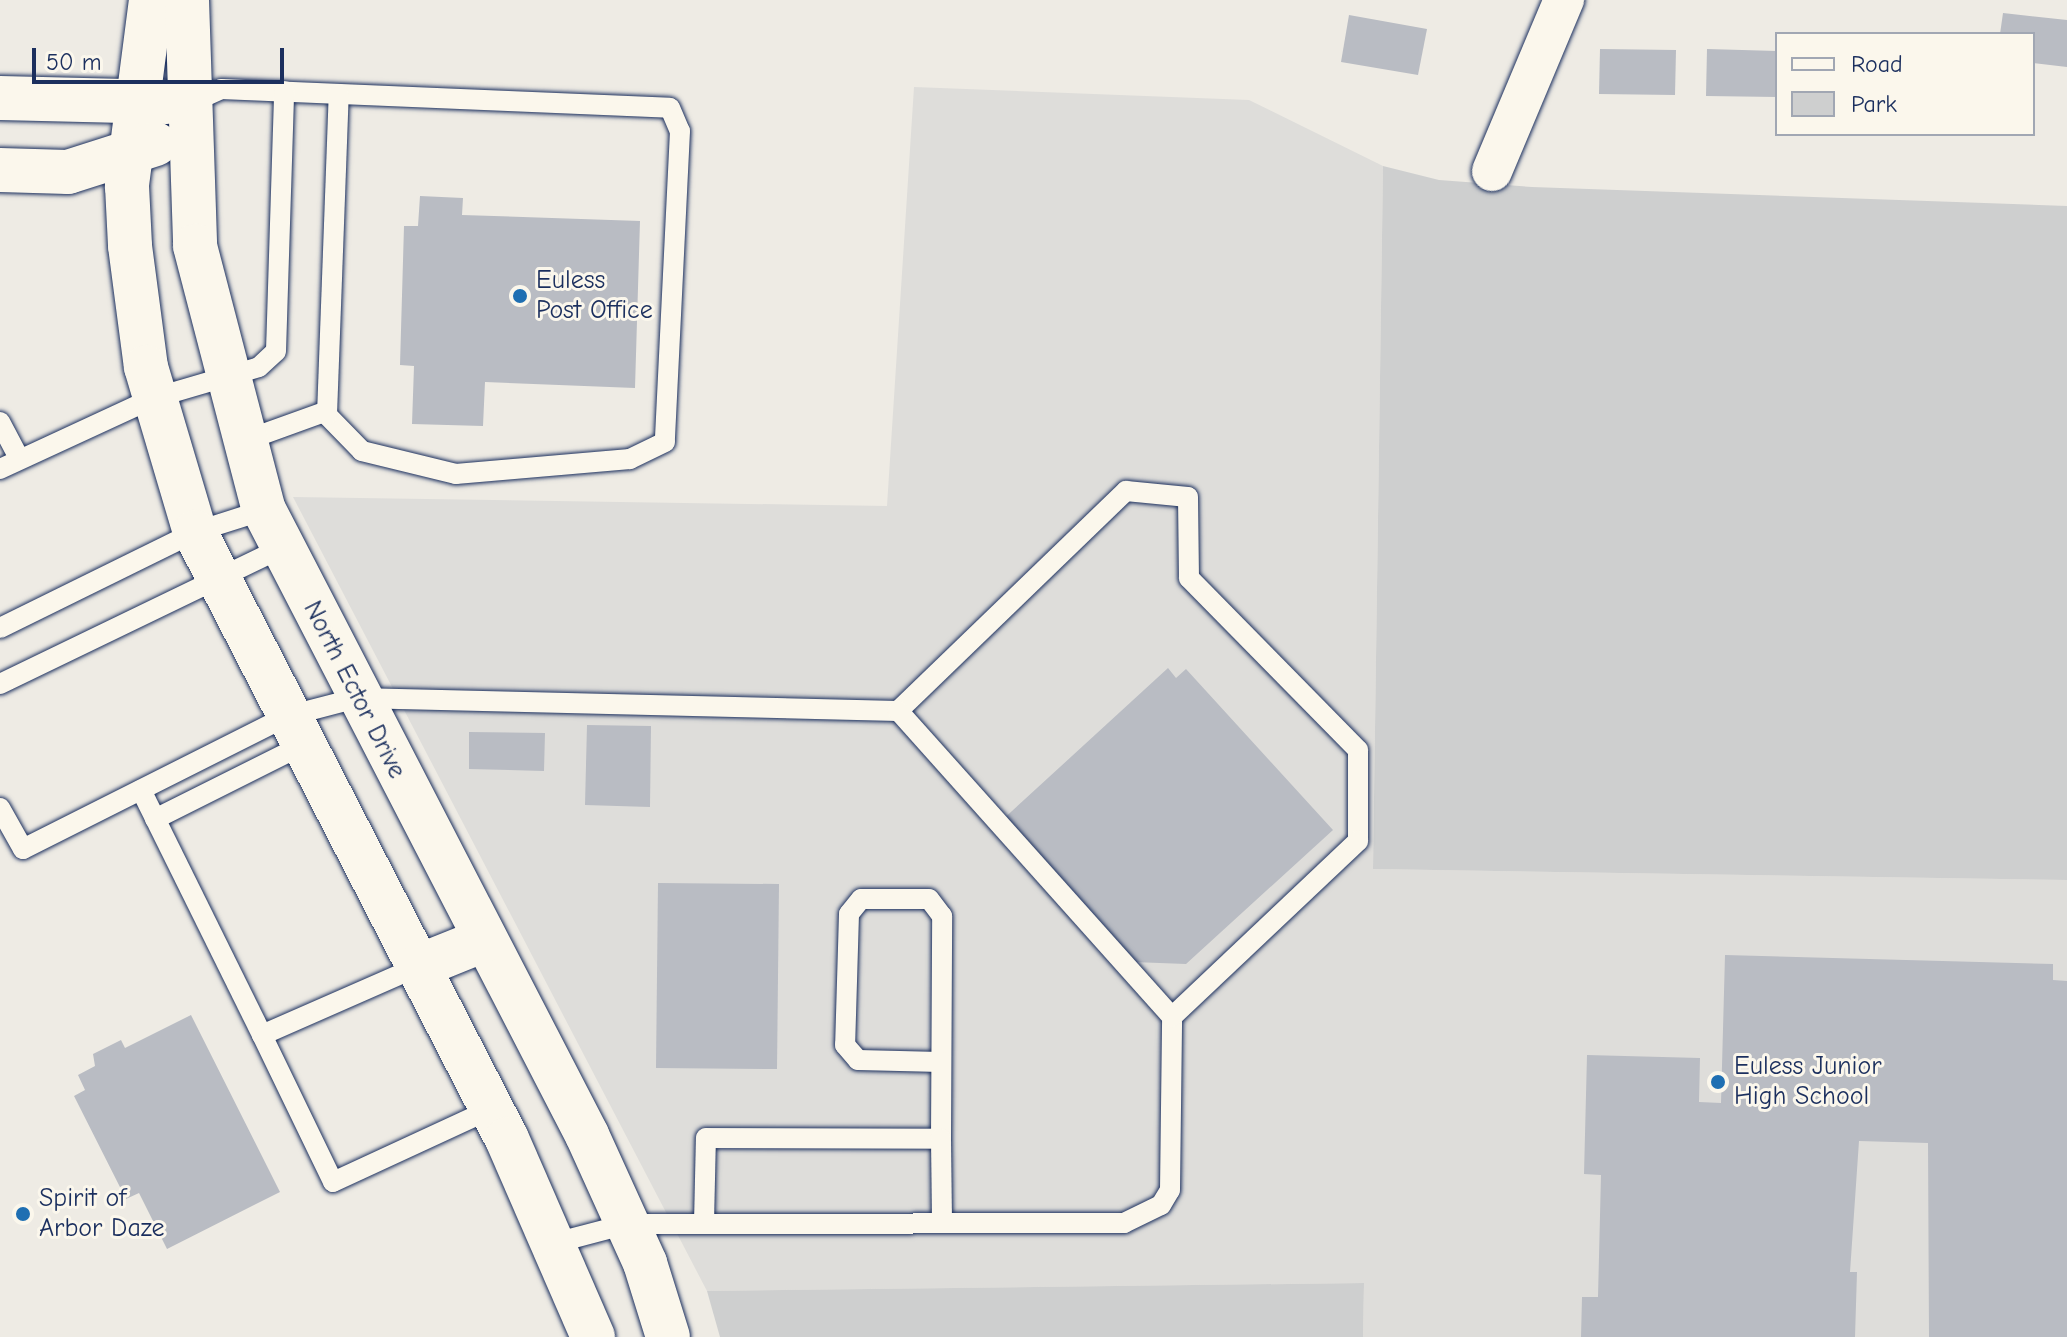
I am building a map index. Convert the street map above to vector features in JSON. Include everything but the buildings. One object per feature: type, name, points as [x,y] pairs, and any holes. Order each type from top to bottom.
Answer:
[{"type":"street","points":[[151,0],[127,186],[130,246],[154,398],[195,532],[491,1109],[593,1337]]},
{"type":"street","name":"North Ector Drive","points":[[187,0],[195,246],[224,374],[272,529],[627,1224],[668,1337]]},
{"type":"street","points":[[1492,171],[1564,0]]},
{"type":"street","points":[[0,98],[138,102],[189,119]]},
{"type":"street","points":[[0,170],[68,172],[134,149],[189,119]]},
{"type":"street","points":[[417,967],[484,940]]},
{"type":"lane","points":[[189,119],[221,89],[670,108],[680,131],[665,442],[630,459],[456,474],[362,451],[327,411],[339,94]]},
{"type":"lane","points":[[0,469],[154,398],[224,374],[259,367],[276,351],[282,332],[284,91]]},
{"type":"lane","points":[[244,441],[327,411]]},
{"type":"lane","points":[[0,422],[19,458]]},
{"type":"lane","points":[[155,819],[295,731],[357,698],[898,711],[1126,491],[1188,497],[1189,578],[1358,750],[1358,841],[1172,1017]]},
{"type":"lane","points":[[0,628],[195,532],[272,529]]},
{"type":"lane","points":[[0,684],[164,600],[219,581],[272,529]]},
{"type":"lane","points":[[551,1244],[627,1224],[1124,1223],[1161,1205],[1170,1190],[1172,1017],[898,711]]},
{"type":"lane","points":[[0,808],[23,849],[141,790],[295,731]]},
{"type":"lane","points":[[141,790],[333,1182],[491,1109]]},
{"type":"lane","points":[[941,1062],[858,1060],[845,1045],[849,914],[861,899],[929,899],[942,916],[942,1223]]},
{"type":"lane","points":[[262,1035],[417,967]]},
{"type":"lane","points":[[704,1223],[706,1138],[941,1139]]},
{"type":"shaded area","points":[[914,87],[1249,100],[1383,166],[1373,869],[2067,880],[2067,1337],[1363,1337],[1364,1283],[707,1291],[293,497],[887,506]]},
{"type":"green space","points":[[1383,166],[1439,180],[1532,187],[2067,206],[2067,880],[1373,869]]},
{"type":"green space","points":[[1364,1283],[1363,1337],[720,1337],[707,1291]]},
{"type":"place","name":"Euless Post Office","points":[[520,296]]},
{"type":"place","name":"Euless Junior High School","points":[[1718,1082]]},
{"type":"place","name":"Spirit of Arbor Daze","points":[[23,1214]]}]
